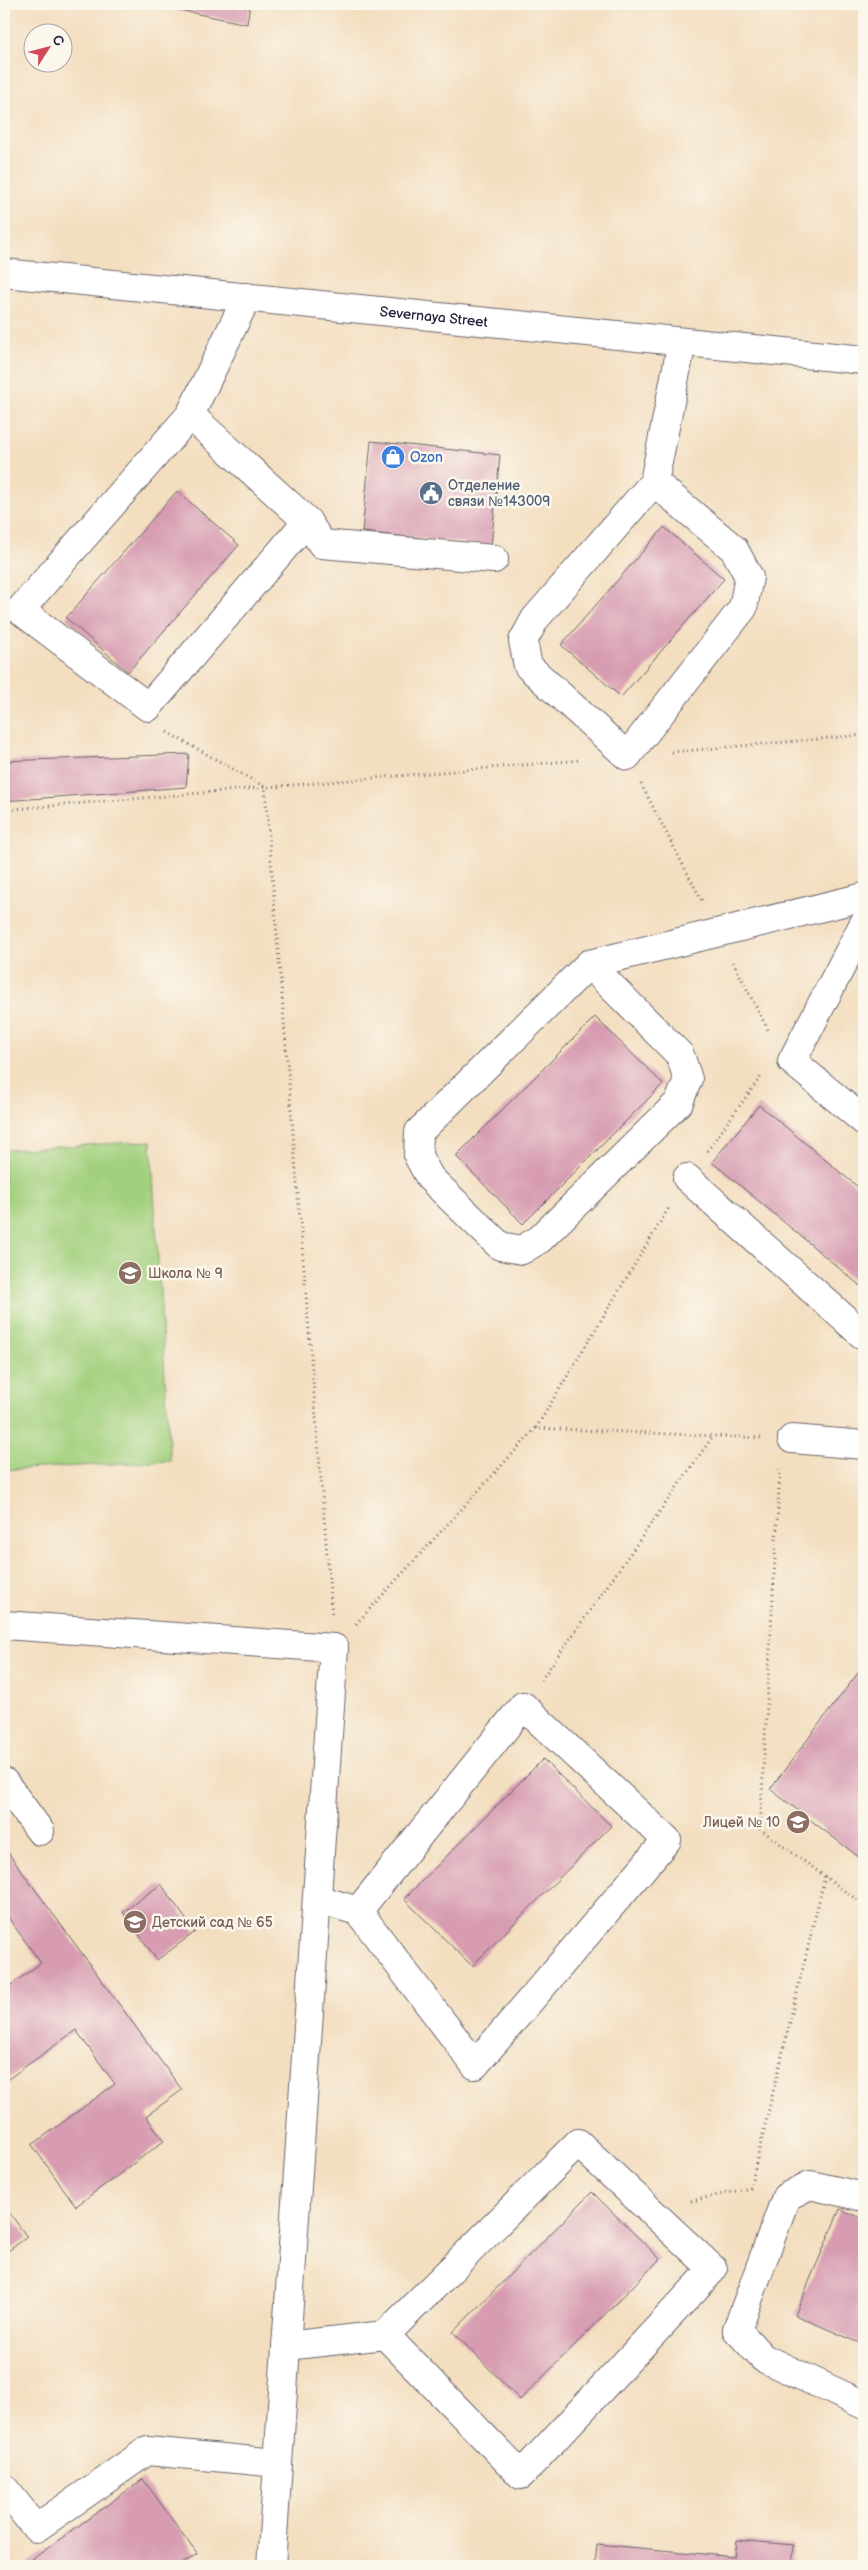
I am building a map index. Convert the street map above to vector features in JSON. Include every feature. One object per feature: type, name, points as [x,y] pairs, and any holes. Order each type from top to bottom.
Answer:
[{"type":"street","name":"Severnaya Street","points":[[4,273],[682,342],[863,356]]},
{"type":"street","points":[[247,297],[190,415],[20,610],[148,707],[307,521]]},
{"type":"street","points":[[654,482],[734,549],[749,576],[743,608],[627,756],[528,666],[523,641],[535,619],[654,482],[682,342]]},
{"type":"street","points":[[190,415],[307,521],[322,544],[494,559]]},
{"type":"street","points":[[589,964],[680,1055],[688,1079],[679,1102],[540,1239],[522,1250],[500,1246],[430,1178],[418,1156],[419,1132],[589,964],[864,897]]},
{"type":"street","points":[[864,923],[792,1061],[864,1121]]},
{"type":"street","points":[[687,1178],[864,1336]]},
{"type":"street","points":[[785,1439],[864,1444]]},
{"type":"street","points":[[4,1625],[334,1648],[271,2566]]},
{"type":"street","points":[[317,1899],[358,1911],[475,2065],[667,1840],[523,1706],[358,1911]]},
{"type":"street","points":[[4,1782],[40,1831]]},
{"type":"street","points":[[286,2346],[385,2335],[578,2143],[713,2268],[521,2475],[385,2335]]},
{"type":"street","points":[[864,2197],[810,2185],[786,2197],[737,2330],[763,2358],[864,2405]]},
{"type":"street","points":[[4,2488],[36,2528],[147,2451],[278,2463]]},
{"type":"path","points":[[4,810],[864,735]]},
{"type":"path","points":[[627,756],[760,1014]]},
{"type":"path","points":[[265,787],[334,1648]]},
{"type":"path","points":[[334,1648],[536,1428],[687,1178],[768,1068]]},
{"type":"path","points":[[536,1428],[785,1439],[780,1468],[760,1829],[864,1905]]},
{"type":"path","points":[[523,1706],[714,1436]]},
{"type":"path","points":[[651,2210],[750,2188],[825,1876]]},
{"type":"green space","points":[[151,1141],[170,1461],[4,1470],[4,1150]]},
{"type":"building","points":[[150,4],[250,4],[247,24]]},
{"type":"building","name":"Отделение связи №143009","points":[[371,441],[500,455],[491,546],[362,532]]},
{"type":"building","points":[[177,491],[239,545],[128,672],[66,618]]},
{"type":"building","points":[[664,527],[724,579],[621,697],[561,645]]},
{"type":"building","points":[[189,754],[186,787],[4,801],[4,761]]},
{"type":"building","points":[[595,1017],[663,1084],[523,1224],[456,1156]]},
{"type":"building","points":[[759,1105],[864,1192],[864,1289],[712,1162]]},
{"type":"building","points":[[864,1665],[864,1861],[770,1789]]},
{"type":"building","points":[[543,1759],[611,1826],[472,1966],[404,1899]]},
{"type":"building","points":[[4,1847],[182,2090],[146,2116],[164,2141],[76,2206],[32,2145],[115,2084],[76,2030],[4,2082],[4,1990],[41,1963],[4,1912]]},
{"type":"building","points":[[161,1884],[195,1932],[157,1960],[123,1912]]},
{"type":"building","points":[[592,2192],[660,2259],[520,2400],[453,2332]]},
{"type":"building","points":[[4,2205],[27,2237],[4,2254]]},
{"type":"building","points":[[840,2209],[864,2219],[864,2345],[795,2315]]},
{"type":"building","points":[[143,2479],[197,2554],[179,2566],[23,2566]]},
{"type":"building","points":[[737,2540],[793,2545],[791,2566],[595,2566],[597,2544],[735,2557]]},
{"type":"place","name":"Ozon","points":[[393,457]]},
{"type":"place","name":"Отделение связи №143009","points":[[431,493]]},
{"type":"place","name":"Школа № 9","points":[[130,1273]]},
{"type":"place","name":"Лицей № 10","points":[[798,1822]]},
{"type":"place","name":"Детский сад № 65","points":[[135,1922]]}]
